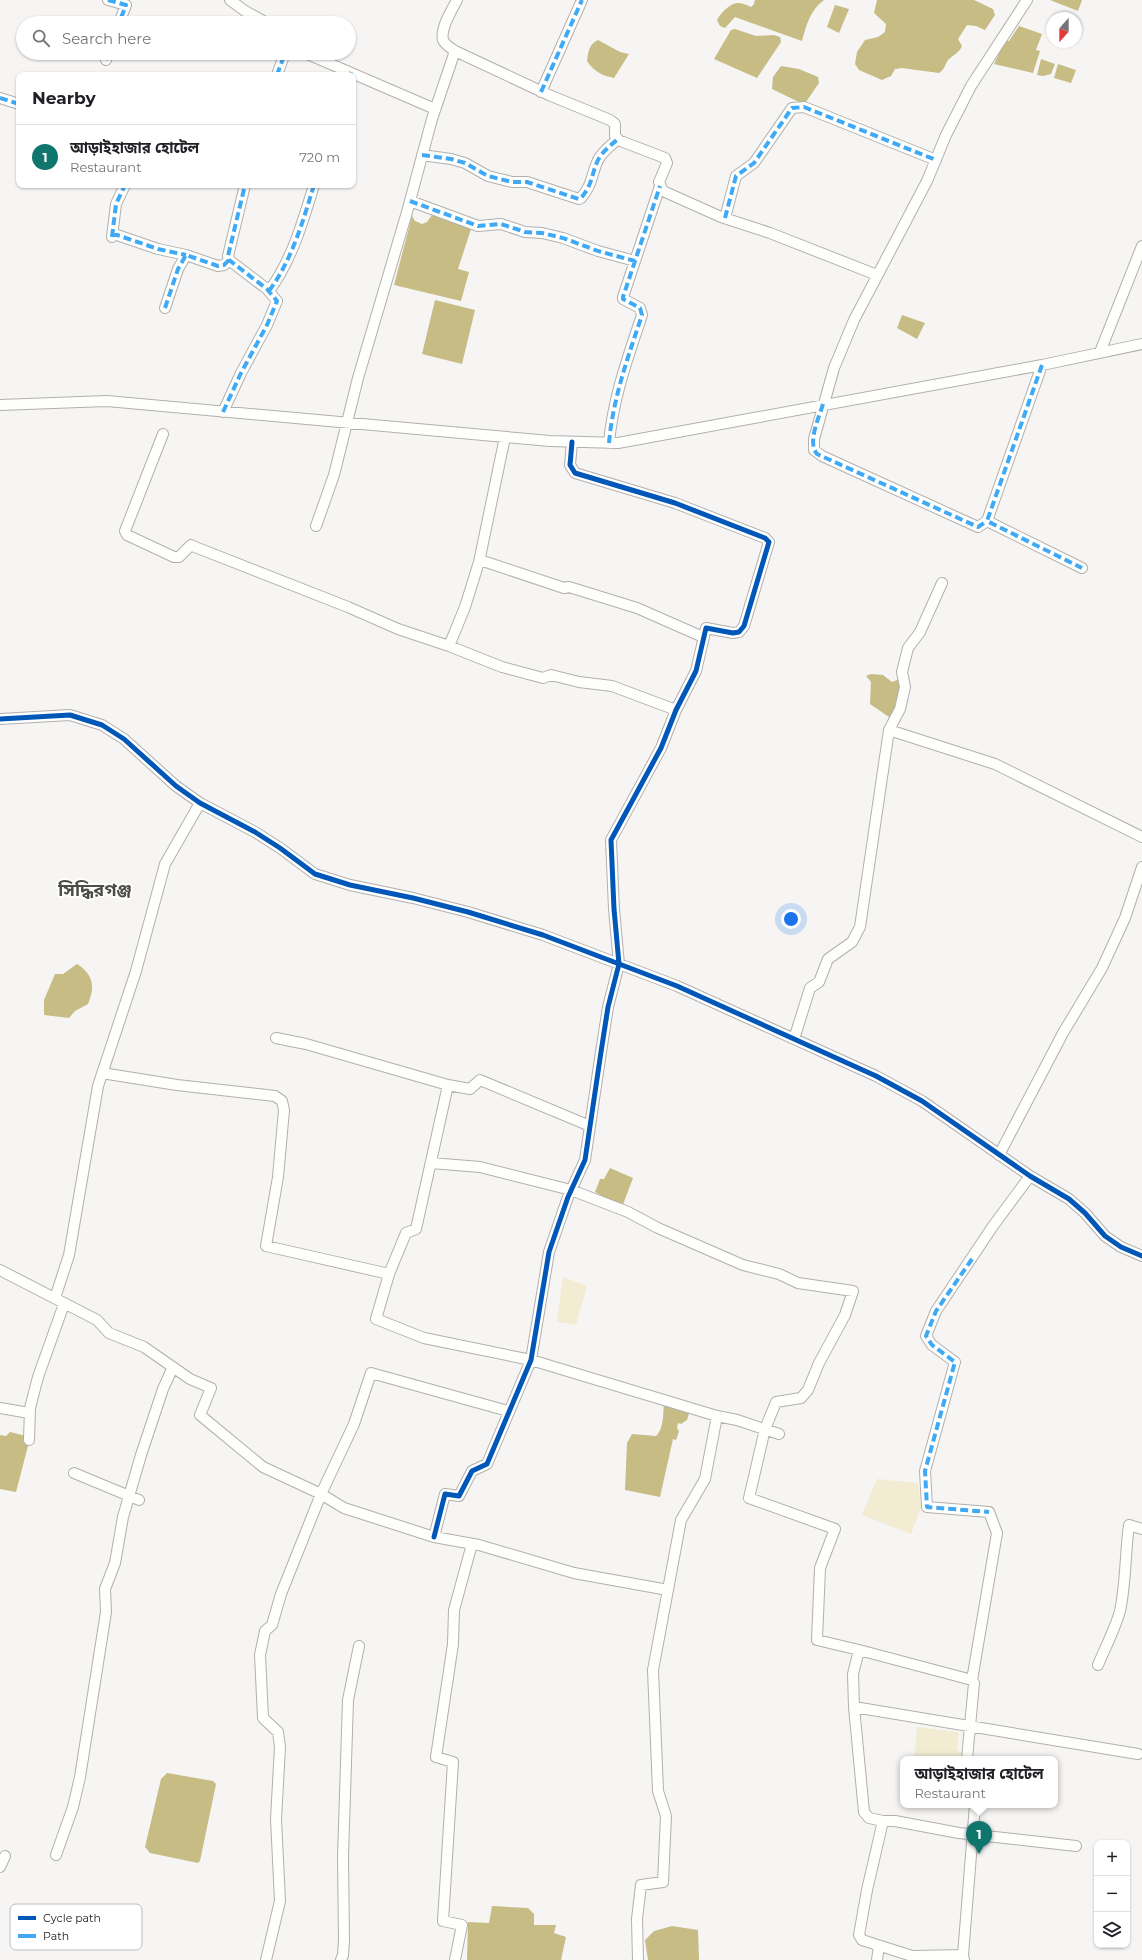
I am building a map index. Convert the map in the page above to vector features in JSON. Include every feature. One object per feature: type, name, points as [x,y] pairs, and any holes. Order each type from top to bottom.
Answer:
[{"type":"street","points":[[108,0],[126,5],[122,16]]},
{"type":"street","points":[[230,0],[254,16]]},
{"type":"street","points":[[457,0],[443,35],[443,41],[455,51],[541,92],[610,120],[615,124],[616,136],[618,139],[665,158],[667,163],[623,297],[623,299],[640,308],[642,315],[618,390],[611,424],[609,443]]},
{"type":"street","points":[[541,92],[582,0]]},
{"type":"street","points":[[1027,0],[971,86],[946,135],[936,160],[843,346],[823,404],[814,439],[814,450],[817,454],[978,527],[987,521],[1042,365]]},
{"type":"street","points":[[316,526],[334,475],[368,341],[410,201],[422,155],[455,51]]},
{"type":"street","points":[[278,72],[282,60]]},
{"type":"street","points":[[320,60],[347,72]]},
{"type":"street","points":[[356,76],[436,109]]},
{"type":"street","points":[[0,98],[16,103]]},
{"type":"street","points":[[725,218],[736,176],[754,162],[792,108],[797,106],[804,107],[936,160]]},
{"type":"street","points":[[422,155],[451,159],[465,163],[488,176],[512,182],[527,182],[578,199],[581,198],[590,187],[598,161],[602,155],[618,139]]},
{"type":"street","points":[[660,186],[663,191],[668,194],[725,218],[770,233],[877,276]]},
{"type":"street","points":[[124,188],[116,204],[112,236],[117,235],[158,249],[186,255],[218,266],[224,265],[229,260]]},
{"type":"street","points":[[223,412],[241,373],[252,355],[275,309],[277,301],[269,291],[229,260],[228,256],[245,188]]},
{"type":"street","points":[[269,291],[277,280],[294,246],[313,188]]},
{"type":"street","points":[[410,201],[478,226],[486,227],[501,224],[524,232],[542,233],[563,238],[598,251],[635,261]]},
{"type":"street","points":[[1100,352],[1142,246]]},
{"type":"street","points":[[165,308],[178,269],[186,255]]},
{"type":"street","points":[[0,404],[107,401],[505,437],[609,443],[631,441],[823,404],[1042,365],[1142,344]]},
{"type":"street","points":[[163,434],[125,531],[127,535],[174,557],[179,557],[191,546],[195,547],[348,606],[398,629],[449,646],[502,667],[542,678],[552,675],[578,682],[612,686],[676,710]]},
{"type":"street","points":[[449,646],[465,607],[479,562],[505,437]]},
{"type":"street","points":[[434,1537],[445,1494],[459,1496],[472,1471],[487,1464],[508,1411],[531,1360],[549,1252],[571,1190],[584,1160],[608,1007],[620,964],[614,909],[611,840],[661,748],[676,710],[696,671],[706,628],[733,633],[740,632],[744,626],[769,542],[765,538],[675,503],[574,473],[570,465],[572,442]]},
{"type":"street","points":[[987,521],[1082,568]]},
{"type":"street","points":[[479,562],[486,562],[564,588],[570,586],[629,606],[703,637]]},
{"type":"street","points":[[794,1039],[810,988],[819,982],[828,959],[852,942],[860,927],[889,730],[900,708],[905,687],[902,672],[908,648],[920,632],[942,583]]},
{"type":"street","points":[[0,719],[70,715],[102,725],[124,739],[176,786],[200,803],[255,832],[280,848],[309,870],[326,879],[468,912],[543,935],[704,998],[876,1076],[922,1101],[1030,1176],[1069,1199],[1085,1213],[1105,1236],[1142,1256]]},
{"type":"street","points":[[889,730],[995,764],[1142,837]]},
{"type":"street","points":[[29,1440],[30,1414],[38,1377],[59,1301],[69,1255],[82,1171],[93,1122],[98,1086],[136,971],[165,864],[200,803]]},
{"type":"street","points":[[999,1155],[1063,1033],[1102,968],[1125,918],[1142,867]]},
{"type":"street","points":[[276,1038],[306,1044],[470,1089],[480,1080],[590,1126]]},
{"type":"street","points":[[102,1073],[176,1085],[275,1096],[282,1101],[284,1110],[278,1177],[266,1246],[389,1274]]},
{"type":"street","points":[[448,1084],[416,1229],[406,1233],[389,1274],[376,1319],[424,1338],[531,1360],[717,1416],[738,1420],[779,1434]]},
{"type":"street","points":[[431,1163],[480,1167],[571,1190],[628,1212],[658,1228],[743,1265],[779,1274],[798,1283],[853,1290],[845,1315],[819,1363],[808,1390],[801,1398],[776,1402],[765,1429],[749,1498],[835,1529],[820,1568],[817,1640],[903,1660],[972,1680]]},
{"type":"street","points":[[967,1756],[974,1683],[972,1680],[997,1533],[989,1512],[927,1507],[925,1471],[955,1362],[932,1345],[926,1336],[936,1311],[993,1226],[1030,1176]]},
{"type":"street","points":[[0,1270],[97,1320],[109,1333],[144,1347],[172,1367],[211,1388],[200,1415],[263,1467],[321,1494],[344,1508],[434,1537],[472,1544],[574,1573],[668,1590]]},
{"type":"street","points":[[56,1855],[73,1807],[80,1777],[106,1612],[106,1589],[115,1563],[129,1496],[162,1389],[172,1367]]},
{"type":"street","points":[[266,1960],[280,1901],[276,1819],[280,1746],[278,1732],[263,1718],[260,1655],[265,1631],[272,1625],[281,1594],[321,1494],[354,1424],[371,1373],[508,1411]]},
{"type":"street","points":[[0,1408],[30,1414]]},
{"type":"street","points":[[638,1960],[637,1919],[641,1885],[663,1882],[666,1816],[658,1791],[653,1670],[681,1520],[705,1479],[717,1416]]},
{"type":"street","points":[[74,1473],[139,1500]]},
{"type":"street","points":[[1098,1665],[1120,1612],[1127,1560],[1126,1550],[1129,1525],[1142,1529]]},
{"type":"street","points":[[455,1960],[462,1925],[443,1921],[453,1762],[436,1758],[453,1644],[454,1610],[472,1544]]},
{"type":"street","points":[[341,1960],[343,1955],[344,1940],[343,1857],[348,1700],[359,1646]]},
{"type":"street","points":[[859,1650],[853,1674],[854,1707],[864,1812],[869,1818],[883,1821],[895,1821],[971,1835],[1076,1846]]},
{"type":"street","points":[[854,1707],[1138,1754]]},
{"type":"street","points":[[883,1821],[867,1890],[859,1935],[862,1940],[912,1956],[963,1957],[971,1835],[975,1808]]},
{"type":"street","points":[[0,1867],[5,1856]]},
{"type":"street","points":[[876,1960],[879,1946]]},
{"type":"shaded area","points":[[755,0],[824,0],[812,13],[802,41],[735,17],[725,28],[720,26],[717,20],[729,7],[735,3],[738,3],[751,7]]},
{"type":"shaded area","points":[[877,0],[974,0],[993,9],[995,15],[985,30],[976,26],[967,25],[958,39],[962,46],[961,48],[948,60],[941,72],[902,68],[895,69],[891,76],[882,80],[859,70],[855,64],[857,52],[865,40],[878,37],[885,32],[886,24],[874,13]]},
{"type":"shaded area","points":[[1050,0],[1082,0],[1078,11]]},
{"type":"shaded area","points":[[835,5],[849,9],[839,33],[827,27]]},
{"type":"shaded area","points":[[1019,26],[1042,34],[1036,50],[1040,51],[1033,73],[994,64],[1005,41],[1009,41]]},
{"type":"shaded area","points":[[735,29],[756,36],[774,35],[780,37],[781,42],[757,78],[714,59],[731,30]]},
{"type":"shaded area","points":[[598,40],[620,52],[629,54],[614,78],[606,76],[592,68],[587,61],[591,46]]},
{"type":"shaded area","points":[[1041,59],[1055,64],[1051,74],[1043,76],[1037,75]]},
{"type":"shaded area","points":[[1058,64],[1076,70],[1071,83],[1054,78]]},
{"type":"shaded area","points":[[781,66],[799,69],[818,77],[819,83],[806,102],[801,103],[772,89],[773,77]]},
{"type":"shaded area","points":[[432,215],[471,229],[458,269],[469,272],[461,301],[394,285],[412,216],[415,221],[422,224],[427,222]]},
{"type":"shaded area","points":[[435,300],[475,310],[462,364],[422,354]]},
{"type":"shaded area","points":[[902,315],[925,323],[917,339],[897,328]]},
{"type":"shaded area","points":[[871,674],[883,675],[892,682],[902,678],[904,686],[892,719],[870,704],[871,682],[866,676]]},
{"type":"shaded area","points":[[77,964],[87,972],[92,982],[92,992],[88,1004],[75,1011],[69,1018],[44,1015],[44,1000],[55,974],[63,974]]},
{"type":"shaded area","points":[[610,1168],[633,1178],[622,1207],[595,1192],[600,1179],[604,1179]]},
{"type":"shaded area","points":[[563,1277],[587,1286],[576,1325],[557,1322]]},
{"type":"shaded area","points":[[664,1403],[690,1410],[687,1420],[681,1424],[678,1423],[677,1428],[679,1431],[676,1440],[673,1439],[660,1497],[625,1490],[627,1443],[632,1434],[656,1436],[659,1433],[662,1425]]},
{"type":"shaded area","points":[[10,1432],[26,1436],[28,1446],[16,1492],[0,1489],[0,1435],[6,1436]]},
{"type":"shaded area","points":[[877,1479],[918,1483],[921,1508],[911,1534],[862,1515]]},
{"type":"shaded area","points":[[917,1727],[959,1732],[957,1751],[962,1753],[962,1756],[914,1756]]},
{"type":"shaded area","points":[[167,1773],[213,1781],[216,1784],[200,1861],[198,1863],[150,1853],[145,1847],[161,1779]]},
{"type":"shaded area","points":[[492,1906],[528,1908],[534,1914],[534,1925],[556,1925],[554,1933],[566,1937],[561,1960],[467,1960],[468,1922],[489,1923]]},
{"type":"shaded area","points":[[672,1926],[698,1930],[699,1960],[648,1960],[645,1940],[654,1931]]},
{"type":"marked path","points":[[108,0],[126,5],[122,16]]},
{"type":"marked path","points":[[541,92],[582,0]]},
{"type":"marked path","points":[[278,72],[282,60]]},
{"type":"marked path","points":[[0,98],[16,103]]},
{"type":"marked path","points":[[725,218],[736,176],[754,163],[792,108],[804,107],[936,160]]},
{"type":"marked path","points":[[422,155],[451,159],[465,163],[488,176],[512,182],[527,182],[579,199],[588,188],[600,157],[618,139]]},
{"type":"marked path","points":[[609,443],[614,410],[626,362],[642,315],[640,308],[623,299],[623,297],[660,186]]},
{"type":"marked path","points":[[112,237],[116,204],[124,188]]},
{"type":"marked path","points":[[223,412],[241,373],[267,325],[277,301],[267,289],[229,260],[228,256],[244,188]]},
{"type":"marked path","points":[[269,291],[284,266],[296,240],[313,188]]},
{"type":"marked path","points":[[410,201],[478,226],[501,224],[525,232],[542,233],[563,238],[598,251],[635,261]]},
{"type":"marked path","points":[[112,235],[117,235],[158,249],[186,255]]},
{"type":"marked path","points":[[165,308],[178,269],[186,255],[218,266],[224,265],[229,260]]},
{"type":"marked path","points":[[1042,365],[987,521],[1082,568]]},
{"type":"marked path","points":[[823,404],[813,437],[814,449],[817,454],[978,527],[987,521]]},
{"type":"marked path","points":[[972,1259],[936,1311],[926,1336],[932,1345],[955,1362],[925,1471],[927,1507],[989,1512]]},
{"type":"cycle path","points":[[434,1537],[445,1494],[459,1496],[472,1471],[487,1464],[531,1360],[549,1252],[568,1197],[585,1160],[608,1007],[619,964],[614,909],[611,840],[661,748],[676,710],[696,671],[706,628],[733,633],[739,632],[744,626],[769,542],[765,538],[675,503],[575,473],[570,465],[572,442]]},
{"type":"cycle path","points":[[0,719],[70,715],[102,725],[124,739],[176,786],[200,803],[255,832],[280,848],[315,874],[350,885],[413,898],[468,912],[543,935],[677,986],[876,1076],[922,1101],[1030,1176],[1069,1199],[1085,1213],[1105,1236],[1121,1247],[1142,1256]]},
{"type":"place","name":"আড়াইহাজার হোটেল","points":[[979,1854]]},
{"type":"district","name":"সিদ্ধিরগঞ্জ","points":[[95,890]]}]
